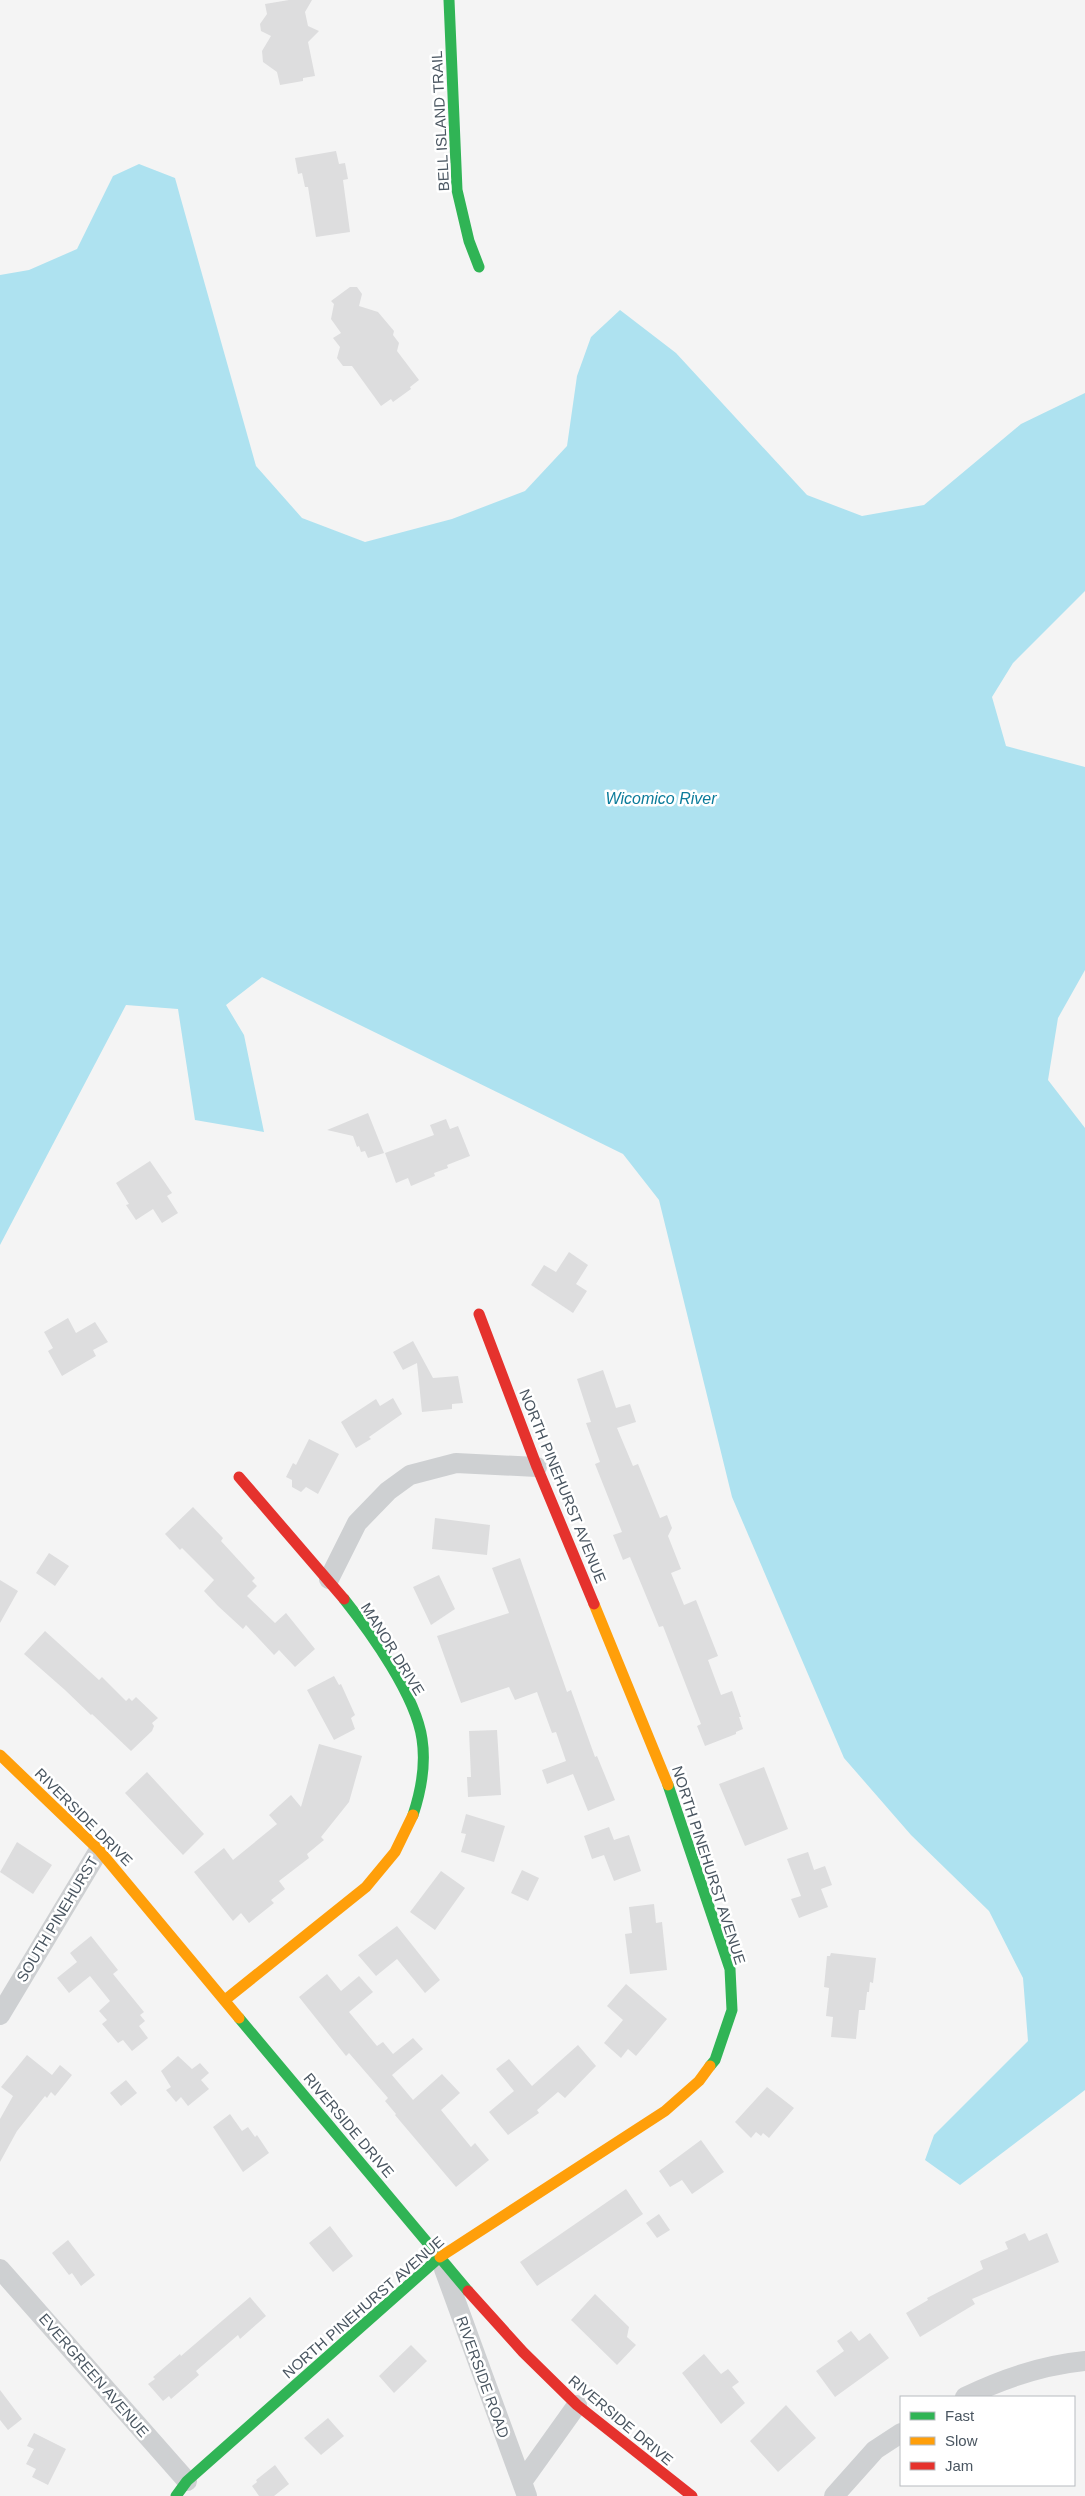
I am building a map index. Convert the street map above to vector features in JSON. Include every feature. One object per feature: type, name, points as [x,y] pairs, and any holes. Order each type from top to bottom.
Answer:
[{"type":"street","name":"BELL ISLAND TRAIL","points":[[449,0],[457,190],[469,241],[479,267]]},
{"type":"street","name":"NORTH PINEHURST AVENUE","points":[[181,2489],[440,2258],[672,2105],[699,2081],[715,2060],[732,2010],[730,1969],[659,1760],[538,1467],[479,1314]]},
{"type":"street","points":[[329,1579],[357,1523],[388,1491],[410,1475],[456,1463],[538,1467]]},
{"type":"street","name":"MANOR DRIVE","points":[[225,2000],[371,1883],[401,1845],[416,1813],[422,1778],[424,1744],[413,1710],[394,1673],[329,1579],[239,1477]]},
{"type":"street","name":"RIVERSIDE DRIVE","points":[[0,1755],[99,1850],[440,2258],[523,2352],[577,2405],[692,2496]]},
{"type":"street","name":"SOUTH PINEHURST","points":[[0,2015],[99,1850]]},
{"type":"street","name":"RIVERSIDE ROAD","points":[[440,2258],[525,2489]]},
{"type":"street","name":"EVERGREEN AVENUE","points":[[0,2269],[181,2489]]},
{"type":"street","points":[[967,2396],[984,2388],[1057,2364],[1085,2361]]},
{"type":"street","points":[[525,2489],[577,2405]]},
{"type":"street","points":[[834,2496],[875,2450],[900,2434]]},
{"type":"water","name":"Wicomico River","points":[[139,164],[175,178],[256,466],[302,518],[365,542],[452,519],[525,491],[567,446],[577,376],[591,337],[620,310],[676,353],[807,495],[862,516],[924,505],[1021,424],[1085,393],[1085,591],[1013,663],[992,697],[1006,746],[1085,767],[1085,970],[1058,1018],[1048,1080],[1085,1128],[1085,2090],[960,2185],[925,2160],[934,2135],[1028,2041],[1023,1978],[989,1911],[911,1835],[844,1758],[732,1497],[659,1200],[623,1154],[262,977],[226,1005],[244,1035],[264,1132],[195,1120],[178,1009],[126,1005],[0,1245],[0,275],[29,270],[77,249],[113,176]]},
{"type":"building","points":[[289,0],[312,0],[305,12],[308,26],[319,31],[308,42],[315,76],[303,78],[303,81],[280,85],[277,72],[263,62],[262,51],[271,36],[261,31],[260,24],[267,14],[265,4]]},
{"type":"building","points":[[336,151],[339,164],[345,163],[348,179],[343,180],[350,232],[316,237],[308,187],[305,187],[302,173],[298,174],[295,158]]},
{"type":"building","points":[[350,287],[357,287],[362,294],[359,306],[378,312],[394,331],[393,335],[399,343],[397,351],[419,380],[410,387],[411,389],[393,402],[391,399],[381,406],[352,366],[343,366],[337,358],[340,347],[333,338],[341,333],[331,319],[334,304],[331,301]]},
{"type":"building","points":[[368,1113],[384,1153],[368,1158],[365,1151],[361,1152],[359,1146],[357,1147],[353,1136],[327,1130]]},
{"type":"building","points":[[446,1119],[450,1129],[458,1126],[470,1156],[447,1165],[448,1168],[434,1173],[435,1176],[411,1186],[408,1178],[396,1183],[385,1153],[434,1135],[430,1125]]},
{"type":"building","points":[[150,1161],[172,1193],[167,1196],[178,1213],[162,1223],[153,1209],[136,1220],[126,1205],[129,1204],[116,1183]]},
{"type":"building","points":[[569,1252],[588,1265],[576,1284],[587,1291],[573,1313],[531,1285],[544,1265],[556,1272]]},
{"type":"building","points":[[68,1318],[76,1333],[95,1322],[108,1342],[93,1350],[96,1356],[62,1376],[48,1351],[53,1348],[44,1332]]},
{"type":"building","points":[[413,1341],[433,1378],[458,1376],[463,1403],[452,1404],[452,1409],[422,1412],[417,1363],[403,1370],[393,1352]]},
{"type":"building","points":[[603,1370],[616,1408],[630,1404],[636,1422],[617,1428],[633,1466],[638,1464],[660,1518],[667,1515],[672,1528],[668,1536],[681,1569],[671,1573],[684,1605],[696,1600],[718,1656],[708,1660],[721,1695],[732,1691],[741,1717],[739,1717],[743,1729],[736,1732],[736,1734],[705,1746],[697,1726],[701,1724],[663,1626],[659,1627],[630,1557],[623,1560],[613,1535],[622,1532],[595,1464],[600,1462],[586,1423],[591,1422],[577,1379]]},
{"type":"building","points":[[393,1398],[402,1414],[369,1437],[371,1439],[356,1448],[341,1422],[376,1399],[380,1406]]},
{"type":"building","points":[[309,1439],[339,1454],[318,1494],[306,1487],[301,1492],[292,1487],[292,1480],[286,1477],[293,1463],[296,1465]]},
{"type":"building","points":[[193,1507],[223,1538],[221,1541],[255,1578],[252,1581],[257,1586],[247,1596],[275,1623],[286,1613],[315,1649],[295,1667],[279,1650],[274,1655],[246,1625],[243,1629],[218,1606],[204,1591],[214,1580],[165,1534]]},
{"type":"building","points":[[435,1518],[490,1525],[487,1555],[432,1549]]},
{"type":"building","points":[[49,1553],[69,1566],[55,1586],[36,1573]]},
{"type":"building","points":[[520,1558],[567,1692],[571,1690],[595,1757],[597,1756],[615,1800],[588,1811],[573,1774],[547,1784],[542,1770],[566,1761],[556,1732],[552,1733],[537,1692],[515,1700],[509,1687],[461,1703],[437,1636],[509,1613],[492,1568]]},
{"type":"building","points":[[439,1575],[455,1609],[431,1625],[413,1587]]},
{"type":"building","points":[[0,1580],[18,1591],[0,1623]]},
{"type":"building","points":[[45,1631],[99,1680],[102,1677],[126,1701],[129,1698],[132,1701],[136,1697],[158,1718],[152,1723],[154,1726],[152,1731],[131,1751],[24,1654]]},
{"type":"building","points":[[334,1676],[339,1685],[341,1684],[355,1715],[351,1718],[355,1729],[334,1740],[307,1690]]},
{"type":"building","points":[[497,1730],[501,1795],[468,1797],[467,1777],[471,1777],[469,1731]]},
{"type":"building","points":[[319,1744],[362,1756],[349,1802],[321,1837],[324,1840],[307,1854],[309,1858],[279,1881],[285,1889],[271,1900],[274,1903],[249,1923],[241,1913],[233,1921],[194,1872],[224,1848],[233,1860],[277,1824],[269,1815],[291,1795],[301,1807]]},
{"type":"building","points":[[764,1767],[788,1829],[745,1846],[719,1784]]},
{"type":"building","points":[[147,1772],[204,1834],[183,1855],[125,1793]]},
{"type":"building","points":[[466,1814],[505,1826],[494,1862],[461,1852],[466,1834],[461,1833]]},
{"type":"building","points":[[609,1827],[614,1840],[629,1835],[641,1871],[614,1881],[604,1855],[592,1859],[584,1836]]},
{"type":"building","points":[[17,1842],[52,1865],[33,1894],[0,1872]]},
{"type":"building","points":[[808,1852],[814,1870],[825,1866],[832,1885],[821,1889],[828,1907],[799,1918],[791,1899],[801,1896],[787,1859]]},
{"type":"building","points":[[522,1870],[539,1878],[528,1901],[511,1893]]},
{"type":"building","points":[[441,1871],[465,1888],[435,1930],[410,1912]]},
{"type":"building","points":[[654,1904],[656,1923],[662,1922],[667,1970],[630,1974],[625,1934],[632,1933],[629,1907]]},
{"type":"building","points":[[397,1926],[440,1980],[425,1993],[397,1959],[376,1976],[358,1955]]},
{"type":"building","points":[[91,1936],[118,1970],[113,1974],[144,2012],[140,2015],[145,2021],[139,2026],[148,2038],[132,2051],[123,2040],[118,2043],[102,2024],[107,2020],[99,2011],[110,2001],[90,1976],[69,1993],[57,1978],[77,1962],[70,1953]]},
{"type":"building","points":[[831,1953],[876,1958],[873,1983],[870,1982],[869,1992],[867,1992],[865,2010],[859,2010],[856,2039],[831,2037],[833,2017],[826,2016],[829,1988],[824,1987],[827,1956],[830,1956]]},
{"type":"building","points":[[327,1974],[341,1991],[359,1976],[373,1992],[349,2012],[377,2046],[383,2042],[393,2054],[413,2038],[423,2049],[392,2075],[413,2100],[442,2074],[460,2093],[441,2110],[471,2147],[475,2143],[489,2160],[456,2187],[395,2115],[385,2101],[388,2098],[349,2053],[346,2056],[299,1997]]},
{"type":"building","points":[[626,1984],[667,2019],[636,2056],[628,2049],[621,2058],[604,2043],[623,2020],[607,2006]]},
{"type":"building","points":[[578,2045],[596,2066],[565,2098],[558,2092],[537,2110],[539,2113],[508,2135],[489,2112],[514,2091],[496,2069],[509,2059],[532,2086]]},
{"type":"building","points":[[27,2055],[52,2075],[60,2065],[72,2075],[55,2096],[51,2092],[47,2098],[45,2096],[17,2131],[0,2162],[0,2119],[13,2096],[1,2087]]},
{"type":"building","points":[[178,2056],[192,2069],[200,2063],[209,2073],[201,2080],[209,2089],[188,2106],[181,2097],[176,2102],[166,2090],[171,2087],[161,2071]]},
{"type":"building","points":[[126,2080],[137,2093],[121,2106],[110,2093]]},
{"type":"building","points":[[767,2087],[794,2108],[769,2138],[763,2133],[761,2136],[756,2132],[751,2138],[735,2122]]},
{"type":"building","points":[[230,2114],[242,2131],[248,2127],[255,2137],[257,2135],[269,2153],[243,2172],[213,2127]]},
{"type":"building","points":[[701,2140],[724,2172],[692,2194],[682,2180],[670,2187],[659,2171]]},
{"type":"building","points":[[626,2189],[643,2214],[537,2286],[520,2262]]},
{"type":"building","points":[[659,2214],[670,2230],[657,2238],[646,2223]]},
{"type":"building","points":[[330,2226],[353,2256],[333,2272],[309,2243]]},
{"type":"building","points":[[1025,2233],[1029,2241],[1047,2233],[1059,2262],[972,2299],[975,2304],[920,2337],[906,2313],[928,2300],[927,2298],[983,2269],[980,2261],[1008,2249],[1005,2242]]},
{"type":"building","points":[[68,2240],[95,2275],[81,2286],[72,2273],[69,2275],[52,2253]]},
{"type":"building","points":[[595,2294],[629,2327],[627,2337],[636,2345],[617,2365],[571,2320]]},
{"type":"building","points":[[250,2297],[266,2316],[240,2339],[238,2335],[196,2371],[199,2375],[171,2399],[169,2396],[163,2401],[148,2384],[155,2379],[153,2377],[180,2354],[181,2356]]},
{"type":"building","points":[[851,2331],[859,2341],[870,2333],[889,2358],[835,2397],[816,2371],[844,2351],[837,2341]]},
{"type":"building","points":[[411,2345],[427,2361],[394,2393],[379,2376]]},
{"type":"building","points":[[704,2354],[721,2374],[728,2369],[739,2382],[732,2387],[745,2403],[721,2424],[682,2373]]},
{"type":"building","points":[[0,2390],[22,2419],[8,2430],[0,2420]]},
{"type":"building","points":[[786,2405],[816,2438],[778,2472],[750,2441]]},
{"type":"building","points":[[328,2418],[344,2436],[321,2455],[304,2438]]},
{"type":"building","points":[[34,2433],[66,2449],[48,2485],[32,2477],[36,2469],[26,2464],[34,2449],[27,2446]]},
{"type":"building","points":[[275,2465],[289,2484],[274,2496],[259,2496],[252,2486],[257,2482],[256,2480]]},
{"type":"traffic: fast","points":[[449,0],[457,190],[469,241],[479,267]]},
{"type":"traffic: fast","points":[[344,1599],[367,1629],[391,1666],[402,1685],[418,1722],[422,1739],[423,1768],[413,1815]]},
{"type":"traffic: fast","points":[[668,1785],[730,1969],[732,2010],[715,2060],[710,2066]]},
{"type":"traffic: fast","points":[[239,2018],[468,2291]]},
{"type":"traffic: fast","points":[[176,2496],[187,2481],[440,2257]]},
{"type":"traffic: slow","points":[[594,1604],[668,1785]]},
{"type":"traffic: slow","points":[[0,1755],[99,1850],[239,2018]]},
{"type":"traffic: slow","points":[[225,2000],[366,1887],[395,1852],[413,1815]]},
{"type":"traffic: slow","points":[[440,2257],[665,2111],[699,2081],[710,2066]]},
{"type":"traffic: jam","points":[[479,1314],[537,1467],[594,1604]]},
{"type":"traffic: jam","points":[[239,1477],[344,1599]]},
{"type":"traffic: jam","points":[[468,2291],[523,2352],[577,2405],[692,2496]]}]
